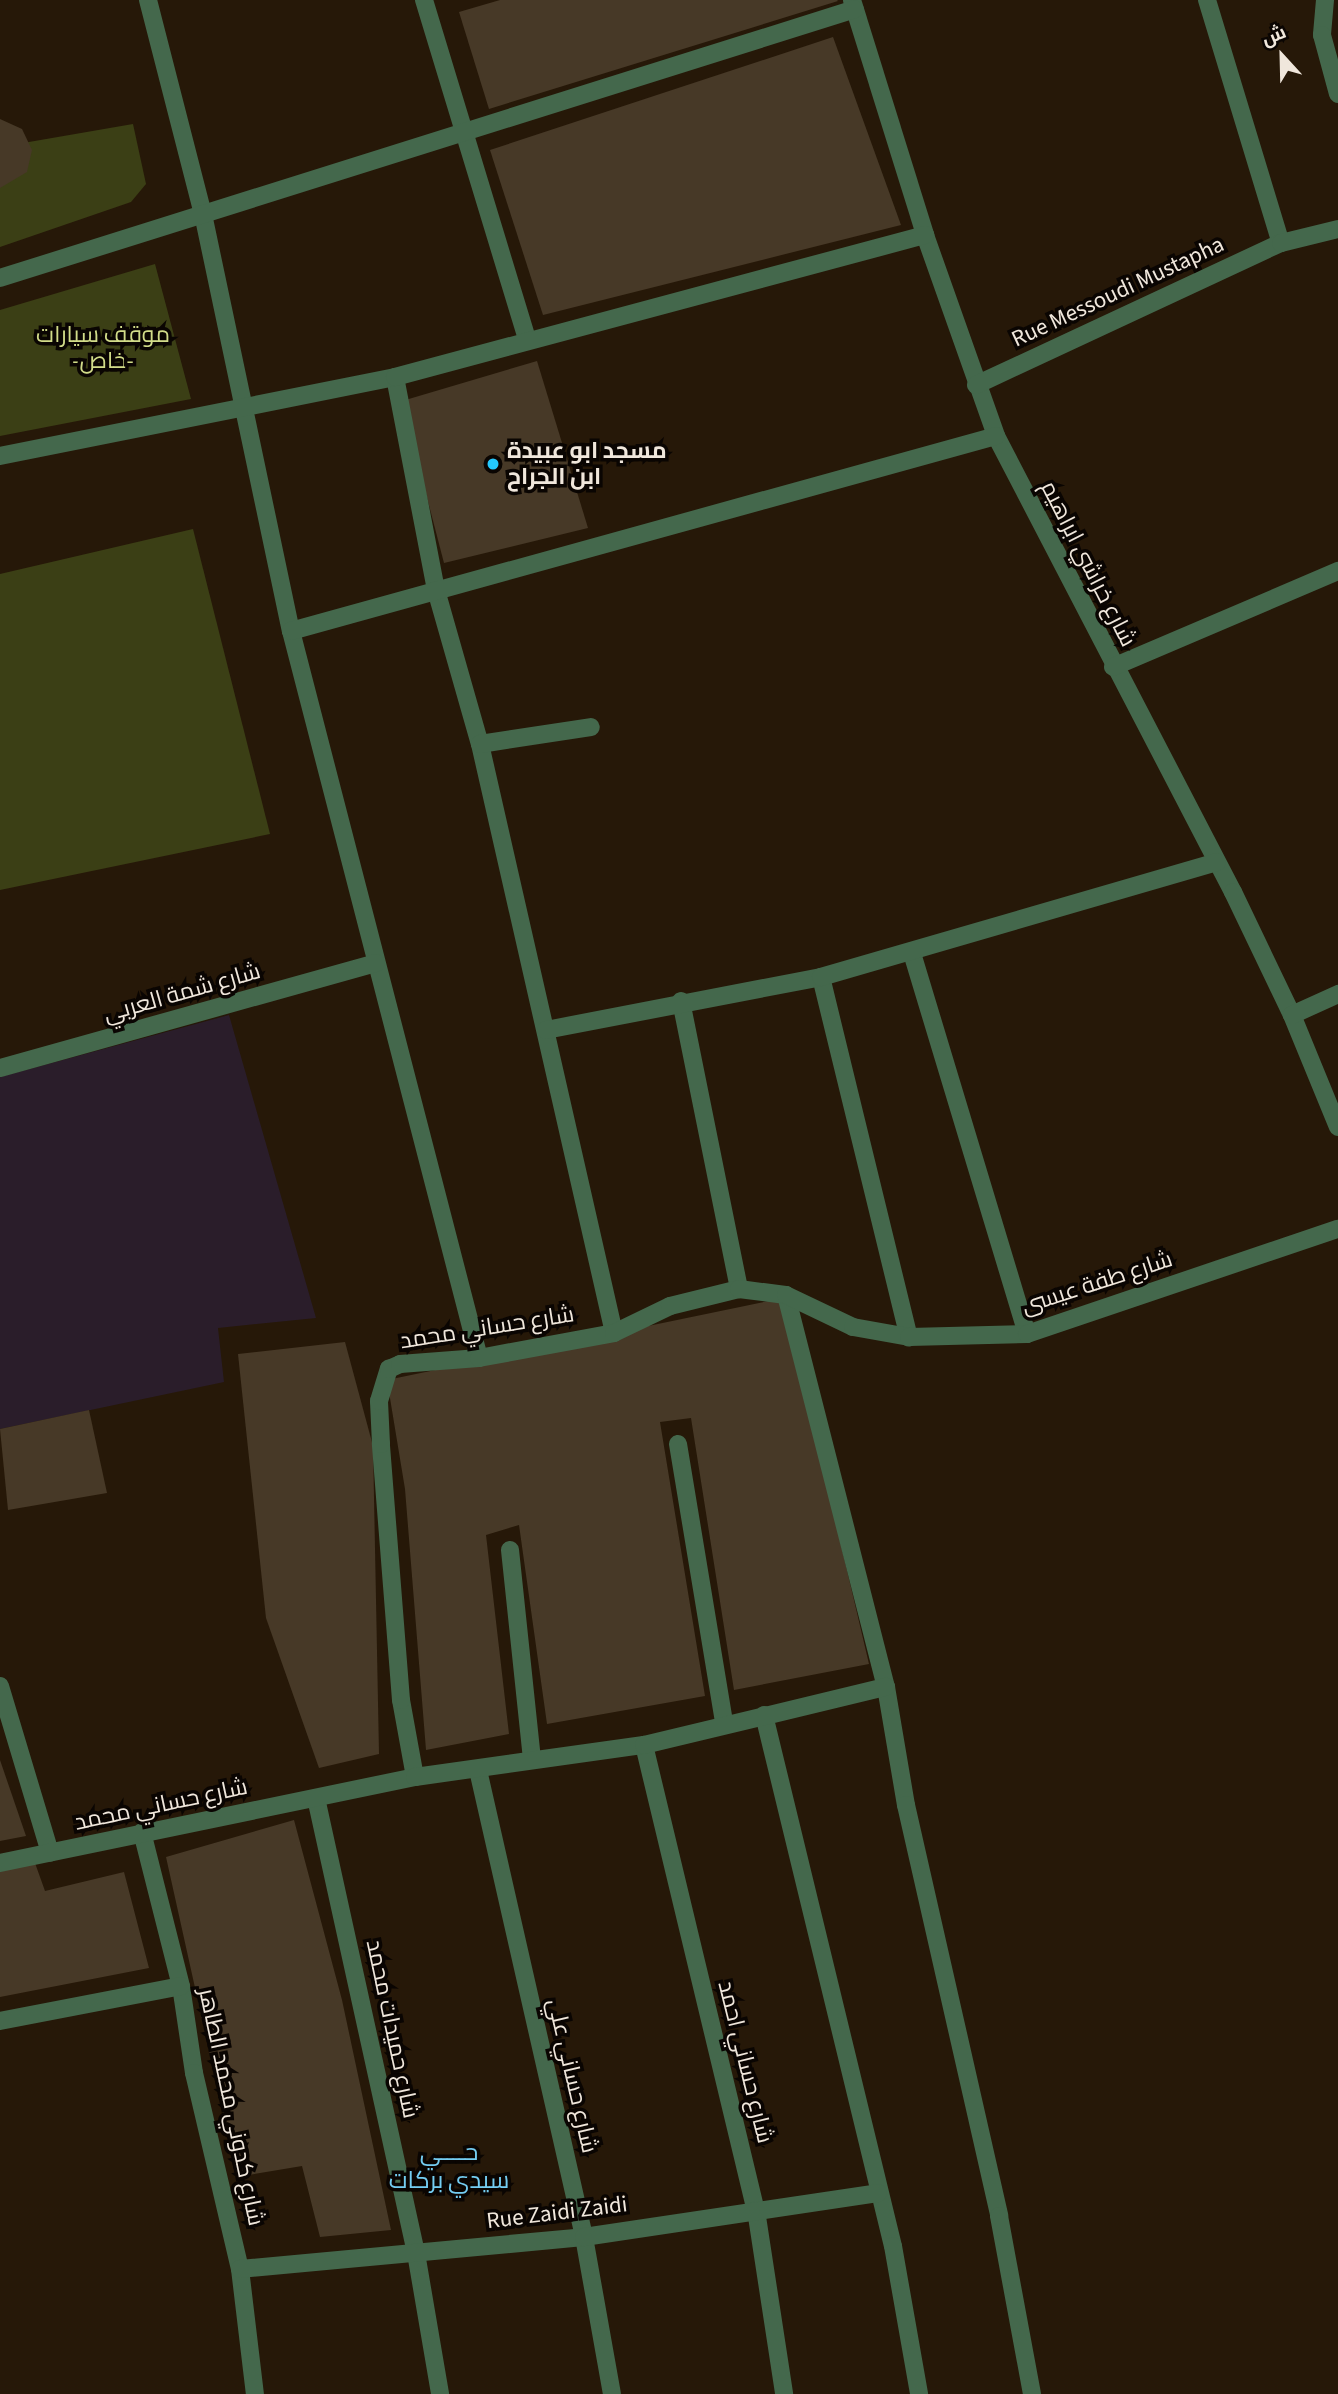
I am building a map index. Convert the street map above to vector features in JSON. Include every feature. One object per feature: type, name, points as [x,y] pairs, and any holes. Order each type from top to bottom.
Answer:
[{"type":"street","points":[[148,0],[203,214],[240,407],[291,631],[479,1358]]},
{"type":"street","points":[[424,0],[527,339]]},
{"type":"street","points":[[1206,0],[1281,243]]},
{"type":"street","points":[[1325,0],[1322,35],[1338,93]]},
{"type":"street","points":[[0,278],[464,135],[854,4]]},
{"type":"street","name":"شارع خراشي ابراهيم","points":[[854,4],[925,235],[996,436],[1113,667],[1217,862],[1292,1015],[1338,1127]]},
{"type":"street","name":"Rue Messoudi Mustapha","points":[[976,385],[1281,243],[1338,229]]},
{"type":"street","points":[[0,456],[111,437],[240,407],[395,377],[527,339],[925,235]]},
{"type":"street","points":[[395,377],[436,590],[480,744],[614,1333]]},
{"type":"street","points":[[291,631],[996,436]]},
{"type":"street","points":[[1113,667],[1338,571]]},
{"type":"street","points":[[480,744],[591,727]]},
{"type":"street","points":[[547,1030],[681,1001],[821,977],[912,953],[1009,919],[1217,862]]},
{"type":"street","points":[[912,953],[1027,1334]]},
{"type":"street","name":"شارع شمة العربي","points":[[0,1068],[376,963]]},
{"type":"street","points":[[821,977],[909,1337]]},
{"type":"street","points":[[1292,1015],[1338,994]]},
{"type":"street","points":[[681,1001],[739,1289]]},
{"type":"street","name":"شارع طفة عيسى","points":[[786,1295],[853,1327],[909,1337],[1027,1334],[1338,1230]]},
{"type":"street","name":"شارع حساني محمد","points":[[415,1777],[401,1700],[379,1401],[389,1369],[400,1364],[479,1358],[614,1333],[670,1306],[739,1289],[786,1295]]},
{"type":"street","points":[[786,1295],[886,1687],[906,1805],[999,2216],[1032,2394]]},
{"type":"street","points":[[678,1444],[724,1723]]},
{"type":"street","points":[[510,1550],[532,1759]]},
{"type":"street","points":[[0,1686],[50,1853]]},
{"type":"street","name":"شارع حساني محمد","points":[[0,1863],[415,1777],[644,1745],[724,1723],[886,1687]]},
{"type":"street","points":[[764,1714],[823,1943],[878,2193],[893,2246],[919,2394]]},
{"type":"street","name":"شارع حساني احمد","points":[[644,1745],[756,2210],[784,2394]]},
{"type":"street","name":"شارع حساني علي","points":[[478,1770],[584,2237],[612,2394]]},
{"type":"street","name":"شارع حميدات محمد","points":[[316,1798],[416,2253],[440,2394]]},
{"type":"street","name":"شارع كدوني محمد الطاهر","points":[[142,1832],[181,1986],[194,2073],[240,2269],[255,2394]]},
{"type":"street","points":[[0,2021],[181,1986]]},
{"type":"street","name":"Rue Zaidi Zaidi","points":[[240,2269],[584,2237],[878,2193]]},
{"type":"shaded area","points":[[229,1015],[316,1318],[218,1328],[224,1382],[0,1429],[0,1077]]},
{"type":"green space","points":[[133,124],[146,184],[131,202],[0,247],[0,147]]},
{"type":"green space","name":"موقف سيارات -خاص-","points":[[155,264],[191,399],[0,436],[0,310]]},
{"type":"green space","points":[[193,529],[270,834],[0,890],[0,574]]},
{"type":"building","points":[[500,0],[838,1],[489,109],[459,12]]},
{"type":"building","points":[[833,37],[901,225],[543,315],[490,150]]},
{"type":"building","points":[[0,119],[22,129],[32,150],[27,172],[0,188]]},
{"type":"building","name":"مسجد ابو عبيدة ابن الجراح","points":[[537,361],[588,528],[444,563],[402,401]]},
{"type":"building","points":[[783,1298],[869,1664],[734,1690],[691,1418],[660,1422],[705,1696],[547,1724],[519,1525],[486,1535],[509,1734],[426,1750],[405,1489],[387,1380]]},
{"type":"building","points":[[345,1342],[373,1446],[379,1754],[319,1768],[266,1618],[238,1354]]},
{"type":"building","points":[[89,1410],[107,1493],[8,1510],[0,1429]]},
{"type":"building","points":[[0,1760],[26,1836],[0,1841]]},
{"type":"building","points":[[294,1820],[342,2000],[391,2230],[320,2237],[302,2166],[237,2177],[166,1857]]},
{"type":"building","points":[[35,1863],[45,1891],[124,1872],[149,1968],[0,1997],[0,1870]]},
{"type":"place","name":"مسجد ابو عبيدة ابن الجراح","points":[[493,464]]},
{"type":"district","name":"حــــي سيدي بركات","points":[[449,2167]]}]
